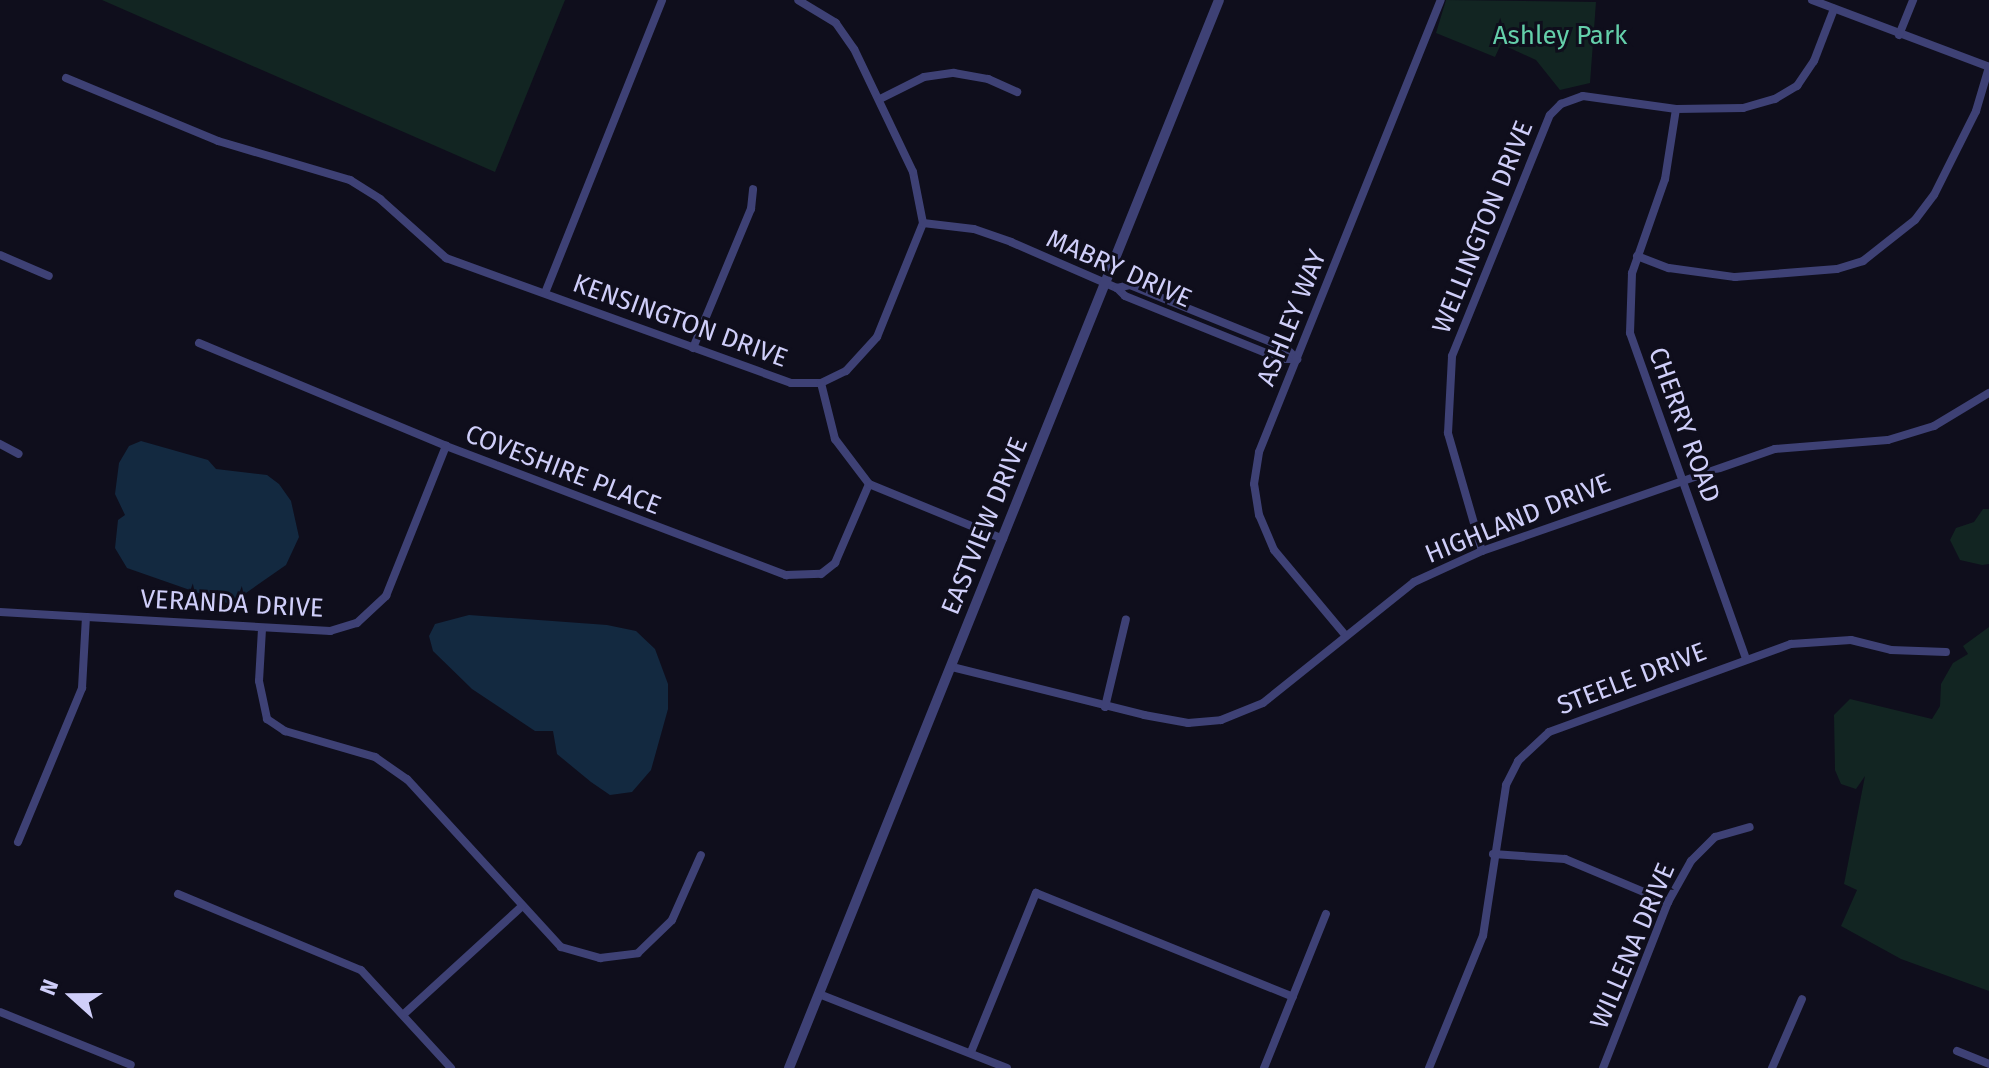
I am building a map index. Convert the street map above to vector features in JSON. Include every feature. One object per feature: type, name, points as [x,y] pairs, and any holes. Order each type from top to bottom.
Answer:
[{"type":"street","name":"KENSINGTON DRIVE","points":[[545,293],[662,0]]},
{"type":"street","points":[[798,0],[836,23],[880,99],[921,193],[923,223],[877,337],[846,371],[821,383],[835,439],[869,484],[1003,539]]},
{"type":"street","name":"EASTVIEW DRIVE","points":[[789,1068],[1003,539],[1112,286],[1219,0]]},
{"type":"street","name":"ASHLEY WAY","points":[[1346,636],[1274,550],[1259,515],[1254,484],[1259,452],[1441,0]]},
{"type":"street","points":[[1637,256],[1669,268],[1735,277],[1837,269],[1863,261],[1915,220],[1934,195],[1976,111],[1989,67],[1812,0]]},
{"type":"street","points":[[1899,35],[1913,0]]},
{"type":"street","name":"WELLINGTON DRIVE","points":[[1482,551],[1448,433],[1452,356],[1545,125],[1561,104],[1583,96],[1676,109],[1743,108],[1775,99],[1797,86],[1814,61],[1834,9]]},
{"type":"street","points":[[880,99],[924,77],[954,73],[988,79],[1017,92]]},
{"type":"street","name":"KENSINGTON DRIVE","points":[[66,78],[218,141],[350,180],[380,199],[446,258],[791,383],[821,383]]},
{"type":"street","name":"CHERRY ROAD","points":[[1676,109],[1665,179],[1637,256],[1629,290],[1630,333],[1640,372],[1683,477],[1746,658]]},
{"type":"street","points":[[693,348],[751,209],[753,189]]},
{"type":"street","name":"MABRY DRIVE","points":[[923,223],[974,229],[1112,286],[1145,291],[1286,348],[1297,359]]},
{"type":"street","points":[[0,255],[49,276]]},
{"type":"street","name":"COVESHIRE PLACE","points":[[199,343],[446,446],[786,575],[821,574],[835,563],[869,484]]},
{"type":"street","name":"HIGHLAND DRIVE","points":[[952,667],[1105,707],[1188,723],[1221,720],[1263,703],[1414,582],[1482,551],[1683,477],[1775,449],[1888,440],[1934,426],[1989,393]]},
{"type":"street","points":[[0,444],[19,454]]},
{"type":"street","name":"VERANDA DRIVE","points":[[0,612],[262,629],[330,631],[357,623],[375,611],[386,596],[446,446]]},
{"type":"street","points":[[18,842],[82,688],[86,617]]},
{"type":"street","points":[[1105,707],[1126,619]]},
{"type":"street","points":[[262,629],[259,681],[267,719],[285,731],[375,757],[407,779],[521,907],[561,947],[618,958],[658,937],[684,897],[701,855]]},
{"type":"street","name":"STEELE DRIVE","points":[[1429,1068],[1483,936],[1493,854],[1506,785],[1518,761],[1549,732],[1746,658],[1818,640],[1946,652]]},
{"type":"street","name":"WILLENA DRIVE","points":[[1603,1068],[1668,902],[1691,861],[1715,837],[1750,827]]},
{"type":"street","points":[[1493,854],[1565,859],[1668,902]]},
{"type":"street","points":[[971,1052],[1036,893],[1293,997]]},
{"type":"street","points":[[178,894],[361,970],[451,1068]]},
{"type":"street","points":[[404,1014],[521,907]]},
{"type":"street","points":[[1264,1068],[1326,914]]},
{"type":"street","points":[[819,994],[1007,1068]]},
{"type":"street","points":[[1772,1068],[1802,999]]},
{"type":"street","points":[[0,1012],[131,1065]]},
{"type":"street","points":[[1957,1051],[1989,1064]]},
{"type":"green space","points":[[102,0],[565,0],[495,172]]},
{"type":"green space","name":"Ashley Park","points":[[1446,0],[1596,2],[1590,83],[1560,90],[1536,60],[1501,44],[1495,57],[1436,33]]},
{"type":"green space","points":[[1983,509],[1989,509],[1989,564],[1982,565],[1960,560],[1950,540],[1956,528],[1974,522]]},
{"type":"green space","points":[[1989,627],[1989,991],[1901,959],[1841,926],[1857,890],[1844,884],[1865,776],[1856,789],[1841,784],[1835,770],[1834,715],[1850,699],[1932,719],[1940,706],[1941,684],[1953,663],[1968,654],[1963,646]]},
{"type":"water","points":[[141,441],[208,460],[216,469],[267,475],[279,484],[291,501],[299,537],[286,565],[230,604],[127,568],[115,548],[118,520],[125,515],[115,494],[119,463],[129,446]]},
{"type":"water","points":[[469,615],[607,625],[636,631],[655,649],[668,684],[668,709],[651,770],[632,792],[610,795],[591,782],[557,754],[553,731],[535,731],[472,689],[433,651],[429,636],[435,624]]}]
